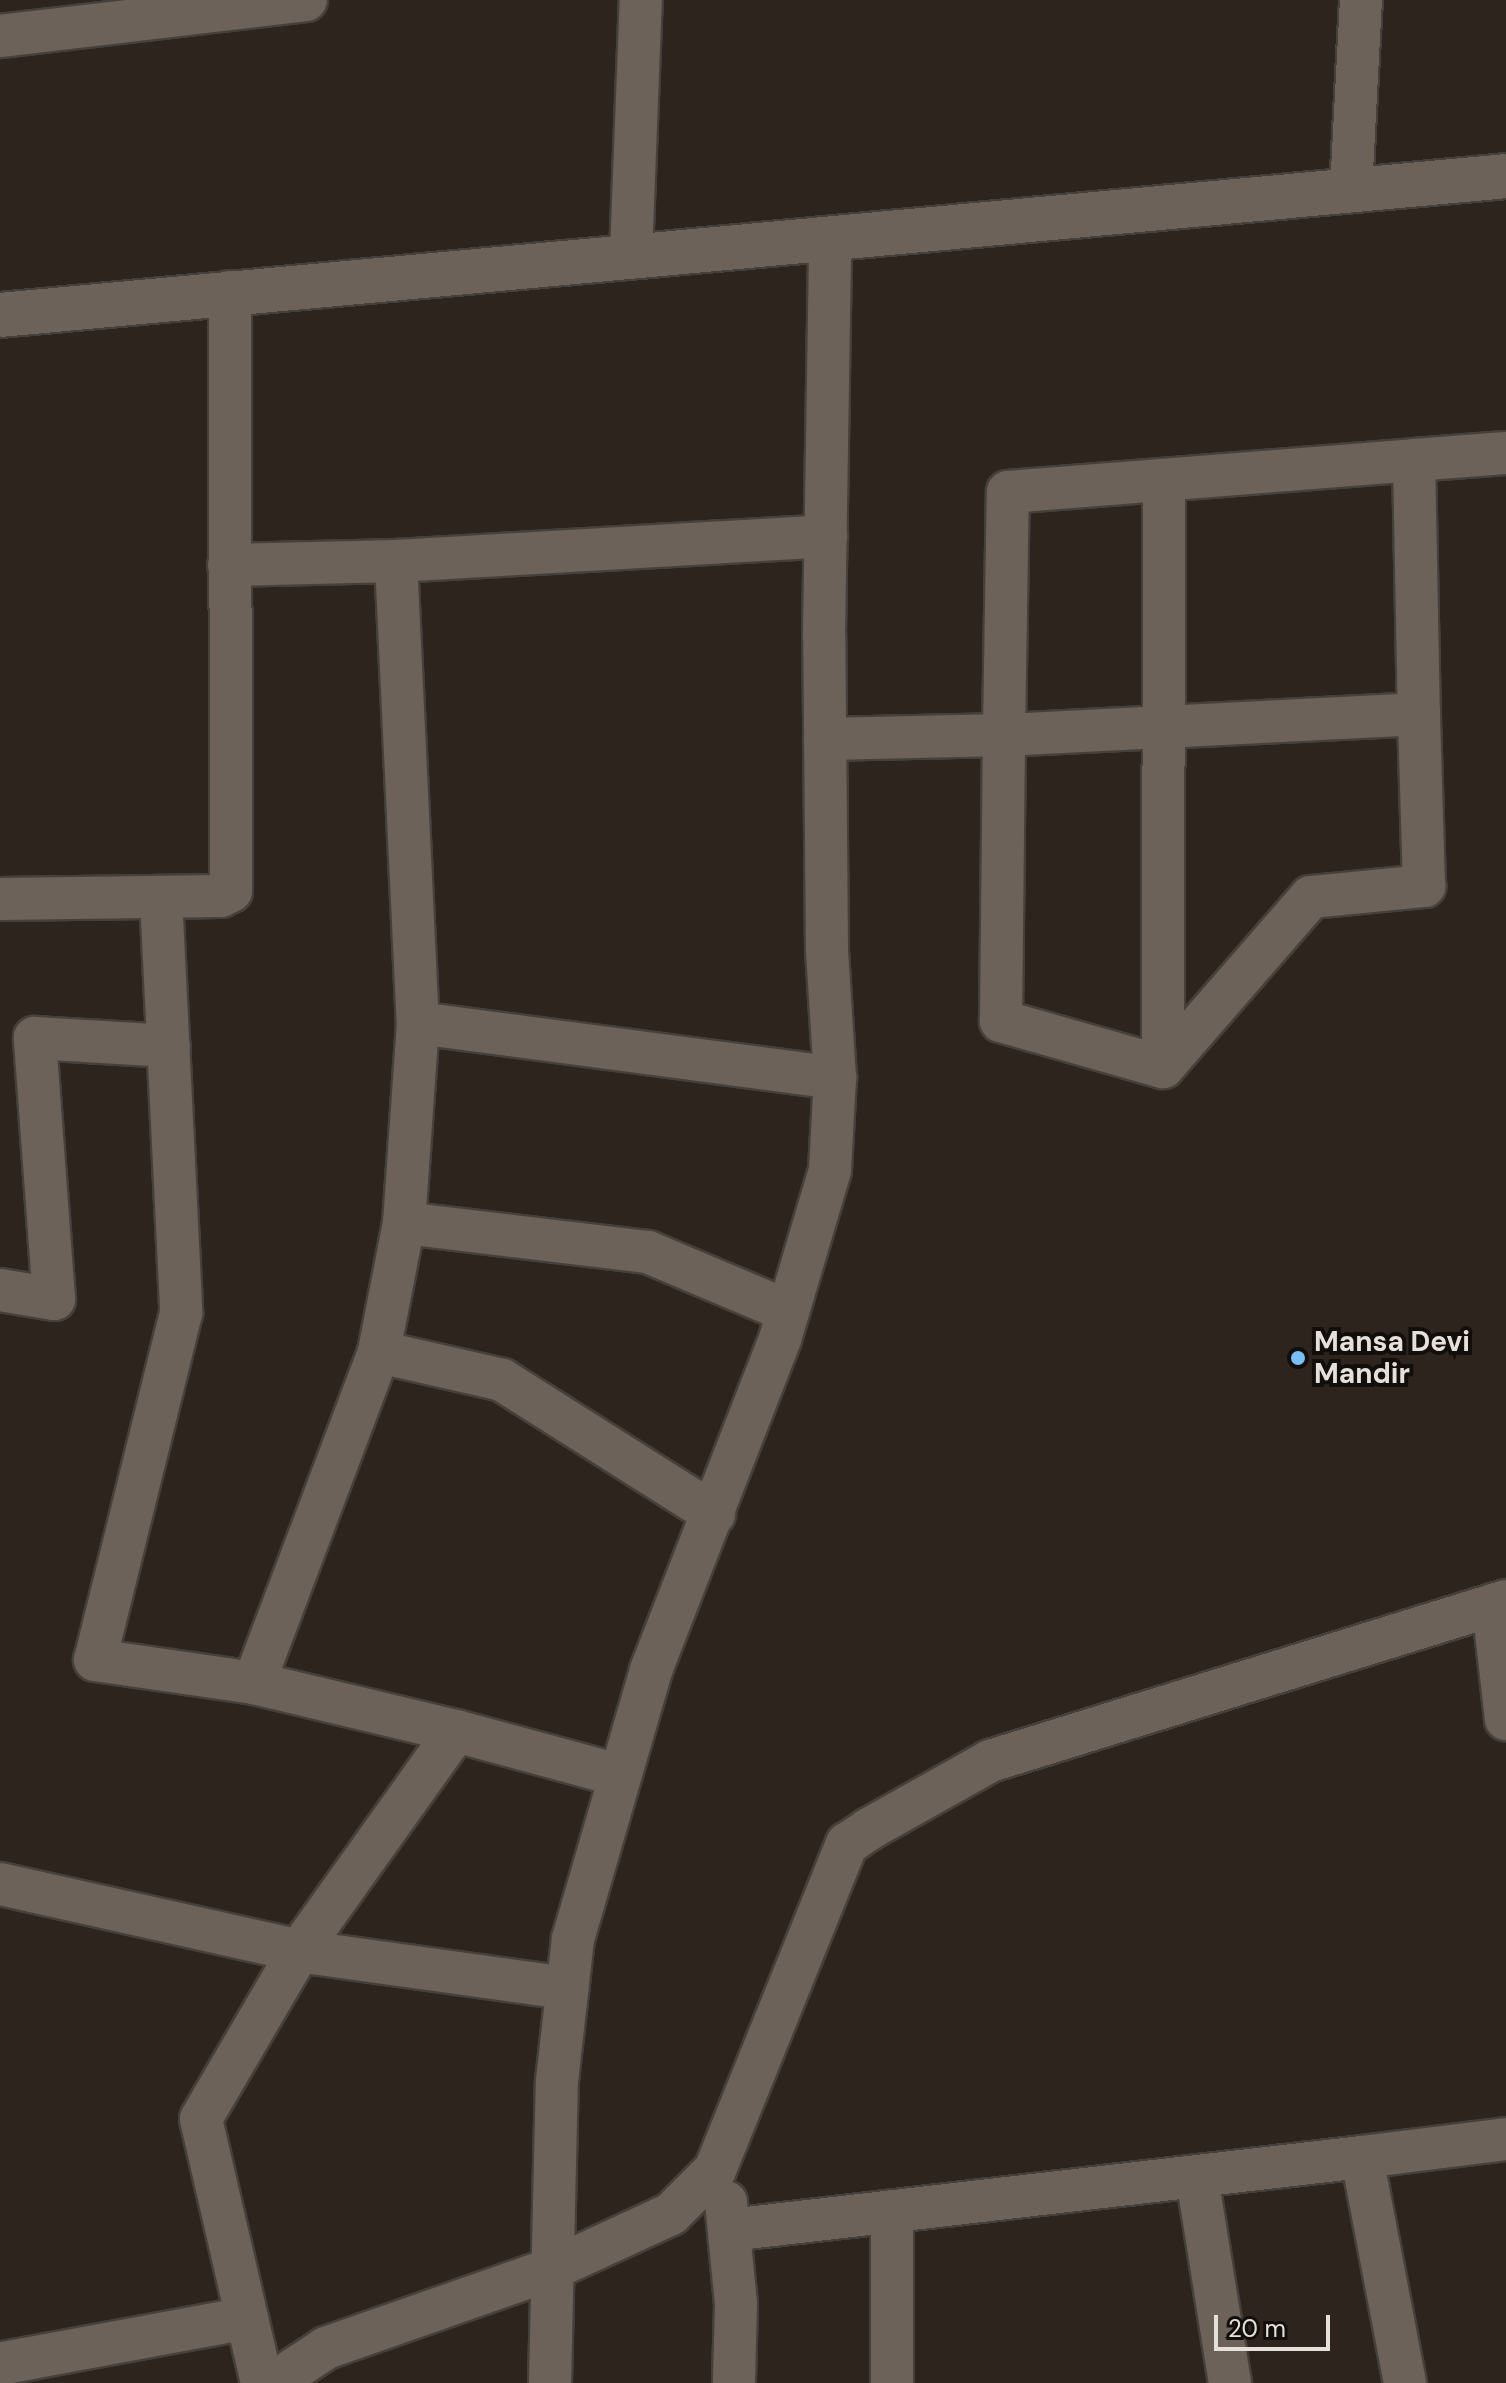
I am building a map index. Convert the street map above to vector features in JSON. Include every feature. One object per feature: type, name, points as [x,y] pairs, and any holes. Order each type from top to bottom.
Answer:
[{"type":"street","points":[[0,36],[214,5],[306,0]]},
{"type":"street","points":[[631,255],[641,0]]},
{"type":"street","points":[[1351,190],[1361,0]]},
{"type":"street","points":[[0,315],[1506,176]]},
{"type":"street","points":[[550,2383],[557,2081],[573,1939],[618,1775],[651,1670],[714,1514],[788,1311],[830,1170],[835,1078],[827,950],[825,739],[830,239]]},
{"type":"street","points":[[0,899],[161,897],[231,891],[230,292]]},
{"type":"street","points":[[1163,1067],[1001,1021],[1008,492],[1506,453]]},
{"type":"street","points":[[1163,1067],[1311,897],[1424,886],[1414,460]]},
{"type":"street","points":[[1163,1067],[1164,480]]},
{"type":"street","points":[[229,565],[396,561],[826,536]]},
{"type":"street","points":[[254,1683],[379,1352],[404,1223],[418,1023],[396,561]]},
{"type":"street","points":[[825,739],[1004,735],[1419,714]]},
{"type":"street","points":[[161,897],[181,1313],[95,1660],[254,1683],[456,1731],[618,1775]]},
{"type":"street","points":[[418,1023],[835,1078]]},
{"type":"street","points":[[0,1290],[54,1299],[18,1038],[169,1046]]},
{"type":"street","points":[[404,1223],[648,1252],[788,1311]]},
{"type":"street","points":[[379,1352],[502,1380],[714,1514]]},
{"type":"street","points":[[273,2383],[326,2348],[554,2268],[671,2214],[715,2170],[847,1844],[990,1761],[1500,1603],[1506,1719]]},
{"type":"street","points":[[262,2383],[201,2119],[299,1951],[456,1731]]},
{"type":"street","points":[[0,1884],[299,1951],[567,1988]]},
{"type":"street","points":[[730,2230],[1506,2139]]},
{"type":"street","points":[[1362,2157],[1405,2383]]},
{"type":"street","points":[[715,2170],[730,2230],[736,2304],[734,2383]]},
{"type":"street","points":[[1197,2177],[1230,2383]]},
{"type":"street","points":[[892,2211],[892,2383]]},
{"type":"street","points":[[4,2363],[247,2318]]},
{"type":"place","name":"Mansa Devi Mandir","points":[[1298,1358]]}]
